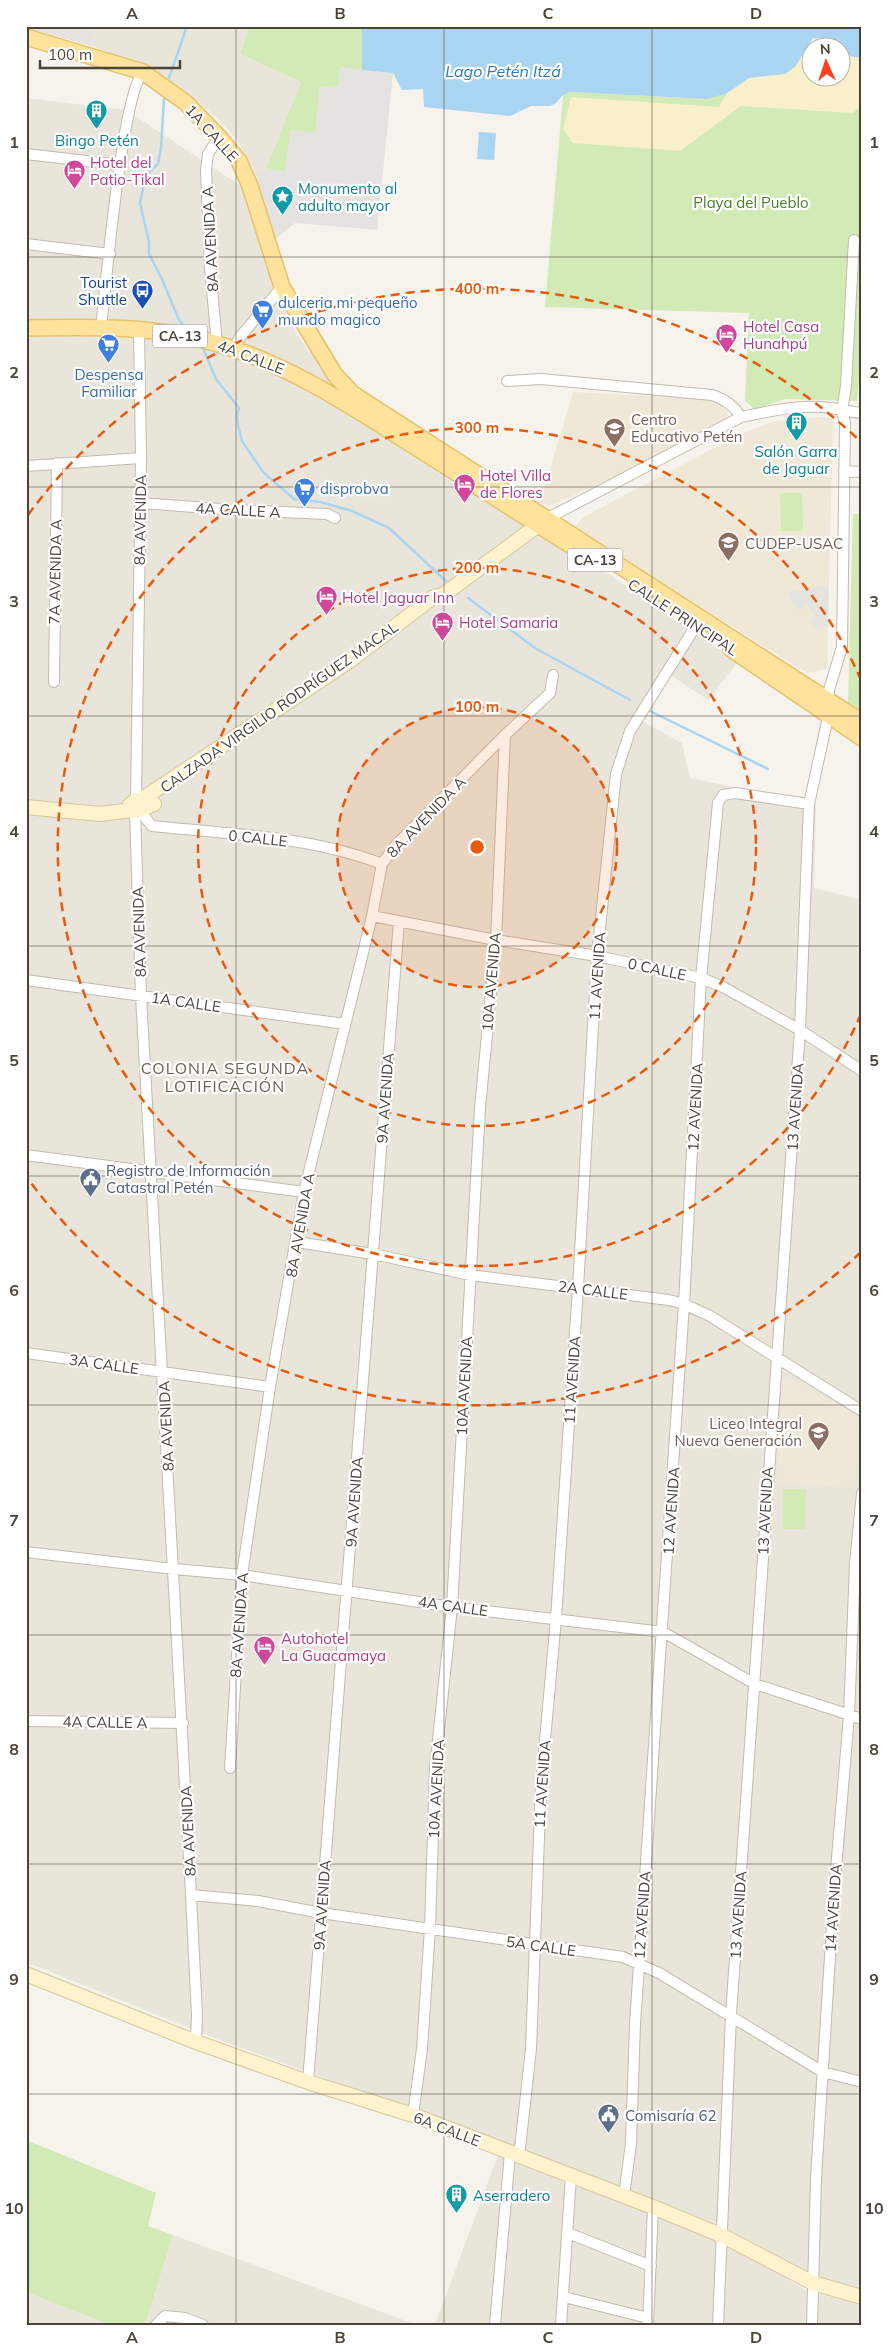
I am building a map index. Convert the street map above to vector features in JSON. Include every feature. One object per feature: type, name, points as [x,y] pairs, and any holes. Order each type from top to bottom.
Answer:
[{"type":"main road","name":"1A CALLE","points":[[26,37],[144,72],[186,103],[219,137],[239,160],[250,186],[282,287],[335,375]]},
{"type":"main road","name":"4A CALLE","points":[[26,328],[101,327],[139,330],[217,344],[278,366],[323,390]]},
{"type":"main road","name":"CALLE PRINCIPAL","points":[[335,375],[353,394],[376,410],[697,624],[862,738]]},
{"type":"main road","name":"CALLE PRINCIPAL","points":[[323,390],[542,521],[862,722]]},
{"type":"main road","name":"CALZADA VIRGILIO RODRÍGUEZ MACAL","points":[[26,807],[100,814],[160,800],[353,670],[437,605],[443,595],[542,521]]},
{"type":"main road","name":"CALZADA VIRGILIO RODRÍGUEZ MACAL","points":[[26,799],[93,805],[136,806]]},
{"type":"main road","name":"6A CALLE","points":[[26,1974],[196,2042],[308,2082],[414,2116],[654,2207],[723,2236],[813,2283],[862,2297]]},
{"type":"street","points":[[101,327],[121,164],[134,91],[138,78],[144,72]]},
{"type":"street","name":"8A AVENIDA A","points":[[217,344],[210,268],[206,170],[208,154],[219,137]]},
{"type":"street","points":[[26,154],[121,164]]},
{"type":"street","name":"13 AVENIDA","points":[[718,2325],[731,2015],[800,1030],[809,804],[828,716],[828,700],[842,647],[845,423],[842,411],[846,386],[854,240]]},
{"type":"street","points":[[26,244],[110,254]]},
{"type":"street","points":[[234,349],[240,337],[282,287]]},
{"type":"street","name":"8A AVENIDA","points":[[139,330],[142,458],[136,806],[141,996],[183,1723],[197,2015],[196,2042]]},
{"type":"street","points":[[507,382],[541,379],[712,395],[735,407],[741,417]]},
{"type":"street","points":[[842,411],[862,406]]},
{"type":"street","points":[[542,521],[741,417],[797,408],[830,408],[862,413]]},
{"type":"street","points":[[26,466],[142,458]]},
{"type":"street","name":"7A AVENIDA A","points":[[54,682],[57,463]]},
{"type":"street","points":[[844,471],[862,472]]},
{"type":"street","name":"4A CALLE A","points":[[141,503],[327,514],[335,518]]},
{"type":"street","name":"11 AVENIDA","points":[[495,2325],[514,2155],[531,2049],[541,1784],[556,1619],[578,1288],[597,956],[616,774],[630,731],[697,624]]},
{"type":"street","points":[[505,736],[550,693],[553,675]]},
{"type":"street","name":"8A AVENIDA A","points":[[230,1768],[242,1575],[270,1387],[297,1242],[304,1192],[372,916],[382,864],[395,846],[505,736]]},
{"type":"street","name":"10A AVENIDA","points":[[414,2116],[422,2049],[430,1928],[435,1768],[452,1607],[480,1108],[496,940],[505,736]]},
{"type":"street","name":"12 AVENIDA","points":[[624,2196],[631,2143],[638,1964],[684,1304],[701,978],[718,803],[723,794],[735,793],[809,804]]},
{"type":"street","name":"0 CALLE","points":[[136,806],[152,826],[304,843],[358,854],[382,864]]},
{"type":"street","name":"0 CALLE","points":[[372,916],[496,940],[597,956],[701,978],[723,986],[800,1030],[862,1071]]},
{"type":"street","name":"9A AVENIDA","points":[[308,2082],[399,921]]},
{"type":"street","name":"1A CALLE","points":[[26,980],[345,1024]]},
{"type":"street","points":[[26,1155],[304,1192]]},
{"type":"street","name":"2A CALLE","points":[[297,1242],[373,1254],[470,1275],[669,1300],[684,1304],[710,1316],[862,1411]]},
{"type":"street","name":"3A CALLE","points":[[26,1353],[270,1387]]},
{"type":"street","name":"14 AVENIDA","points":[[812,2325],[816,2178],[834,1893],[850,1716],[855,1564],[862,1493]]},
{"type":"street","name":"4A CALLE","points":[[26,1552],[174,1570],[242,1575],[452,1607],[662,1632],[755,1684],[862,1720]]},
{"type":"street","name":"4A CALLE A","points":[[26,1721],[183,1723]]},
{"type":"street","name":"5A CALLE","points":[[192,1895],[258,1901],[321,1913],[430,1928],[536,1946],[623,1957],[659,1972],[823,2072],[862,2082]]},
{"type":"street","points":[[560,2325],[564,2297],[571,2176]]},
{"type":"street","points":[[564,2297],[648,2321],[654,2207]]},
{"type":"street","points":[[568,2233],[651,2266]]},
{"type":"street","points":[[156,2325],[165,2316],[185,2318],[203,2325]]},
{"type":"shaded area","points":[[26,26],[93,26],[92,46],[26,28]]},
{"type":"shaded area","points":[[93,26],[250,26],[240,54],[301,82],[266,169],[255,171],[237,140],[214,115],[177,86],[136,62],[92,46]]},
{"type":"shaded area","points":[[340,67],[393,73],[377,230],[295,223],[273,241],[255,171],[266,169],[285,172],[290,130],[316,132],[320,87],[339,86]]},
{"type":"shaded area","points":[[26,98],[126,110],[244,188],[266,267],[295,332],[336,388],[367,424],[447,479],[563,543],[738,662],[708,700],[669,674],[642,721],[682,743],[690,778],[816,805],[814,888],[862,900],[862,2289],[819,2277],[715,2223],[510,2145],[214,2038],[26,1962]]},
{"type":"shaded area","name":"Centro Educativo Petén","points":[[573,392],[706,399],[720,403],[727,408],[728,414],[725,421],[613,478],[550,506],[540,503]]},
{"type":"shaded area","name":"CUDEP-USAC","points":[[821,417],[833,419],[827,669],[807,673],[574,528],[583,518],[602,507],[743,433],[775,421]]},
{"type":"shaded area","points":[[818,586],[829,589],[828,626],[817,629],[810,621],[816,616],[807,605],[799,610],[787,593]]},
{"type":"shaded area","name":"Liceo Integral Nueva Generación","points":[[782,1379],[799,1381],[860,1419],[855,1488],[776,1482]]},
{"type":"shaded area","points":[[498,2155],[677,2221],[721,2240],[805,2290],[862,2305],[862,2325],[435,2325]]},
{"type":"shaded area","points":[[173,2235],[417,2325],[145,2325]]},
{"type":"shaded area","points":[[26,2292],[110,2325],[26,2325]]},
{"type":"green space","points":[[250,26],[362,26],[362,70],[340,67],[339,86],[320,87],[316,132],[285,172],[266,169],[301,82],[240,54]]},
{"type":"green space","name":"Playa del Pueblo","points":[[850,56],[862,58],[862,350],[857,401],[785,399],[755,409],[745,401],[749,313],[545,307],[563,95],[570,92],[707,99],[749,78],[767,78],[795,67],[800,59],[800,88],[850,88]]},
{"type":"green space","points":[[780,493],[802,493],[803,531],[781,531]]},
{"type":"green space","points":[[853,514],[862,514],[862,712],[848,703]]},
{"type":"green space","points":[[783,1489],[806,1489],[805,1529],[782,1529]]},
{"type":"green space","points":[[26,2140],[156,2193],[148,2226],[173,2235],[145,2325],[110,2325],[26,2292]]},
{"type":"sand","points":[[850,56],[862,58],[862,105],[853,113],[741,106],[680,151],[573,143],[563,129],[571,97],[719,107],[727,93],[749,78],[767,78],[795,67],[800,59],[800,88],[850,88]]},
{"type":"water","name":"Lago Petén Itzá","points":[[362,26],[862,26],[862,58],[850,56],[850,38],[800,38],[800,59],[795,67],[785,74],[749,78],[727,93],[707,99],[570,92],[563,95],[556,103],[550,106],[531,106],[510,116],[424,107],[423,89],[402,90],[393,73],[362,70]]},
{"type":"water","points":[[479,132],[496,133],[494,160],[477,159]]},
{"type":"waterway","points":[[169,78],[187,26]]},
{"type":"waterway","points":[[164,99],[161,148],[158,164],[146,175],[140,203],[149,242],[149,254],[162,279],[178,318],[186,329]]},
{"type":"waterway","points":[[203,348],[216,379],[239,408],[237,414],[238,426],[242,441],[263,472],[294,499],[320,502],[352,511],[389,528],[446,581]]},
{"type":"waterway","points":[[468,598],[535,648],[630,700]]},
{"type":"waterway","points":[[650,711],[768,769]]},
{"type":"place","name":"Bingo Petén","points":[[97,130]]},
{"type":"place","name":"Hotel del Patio-Tikal","points":[[74,190]]},
{"type":"place","name":"Monumento al adulto mayor","points":[[282,216]]},
{"type":"place","name":"Tourist Shuttle","points":[[143,310]]},
{"type":"place","name":"dulceria mi pequeño mundo magico","points":[[262,330]]},
{"type":"place","name":"Hotel Casa Hunahpú","points":[[727,354]]},
{"type":"place","name":"Despensa Familiar","points":[[109,364]]},
{"type":"place","name":"Salón Garra de Jaguar","points":[[796,441]]},
{"type":"place","name":"Centro Educativo Petén","points":[[615,447]]},
{"type":"place","name":"Hotel Villa de Flores","points":[[464,503]]},
{"type":"place","name":"disprobva","points":[[304,507]]},
{"type":"place","name":"CUDEP-USAC","points":[[729,562]]},
{"type":"place","name":"Hotel Jaguar Inn","points":[[326,616]]},
{"type":"place","name":"Hotel Samaria","points":[[443,641]]},
{"type":"place","name":"Registro de Información Catastral Petén","points":[[90,1198]]},
{"type":"place","name":"Liceo Integral Nueva Generación","points":[[818,1451]]},
{"type":"place","name":"Autohotel La Guacamaya","points":[[265,1666]]},
{"type":"place","name":"Comisaría 62","points":[[609,2134]]},
{"type":"place","name":"Aserradero","points":[[457,2214]]},
{"type":"district","name":"COLONIA SEGUNDA LOTIFICACIÓN","points":[[225,1077]]}]
